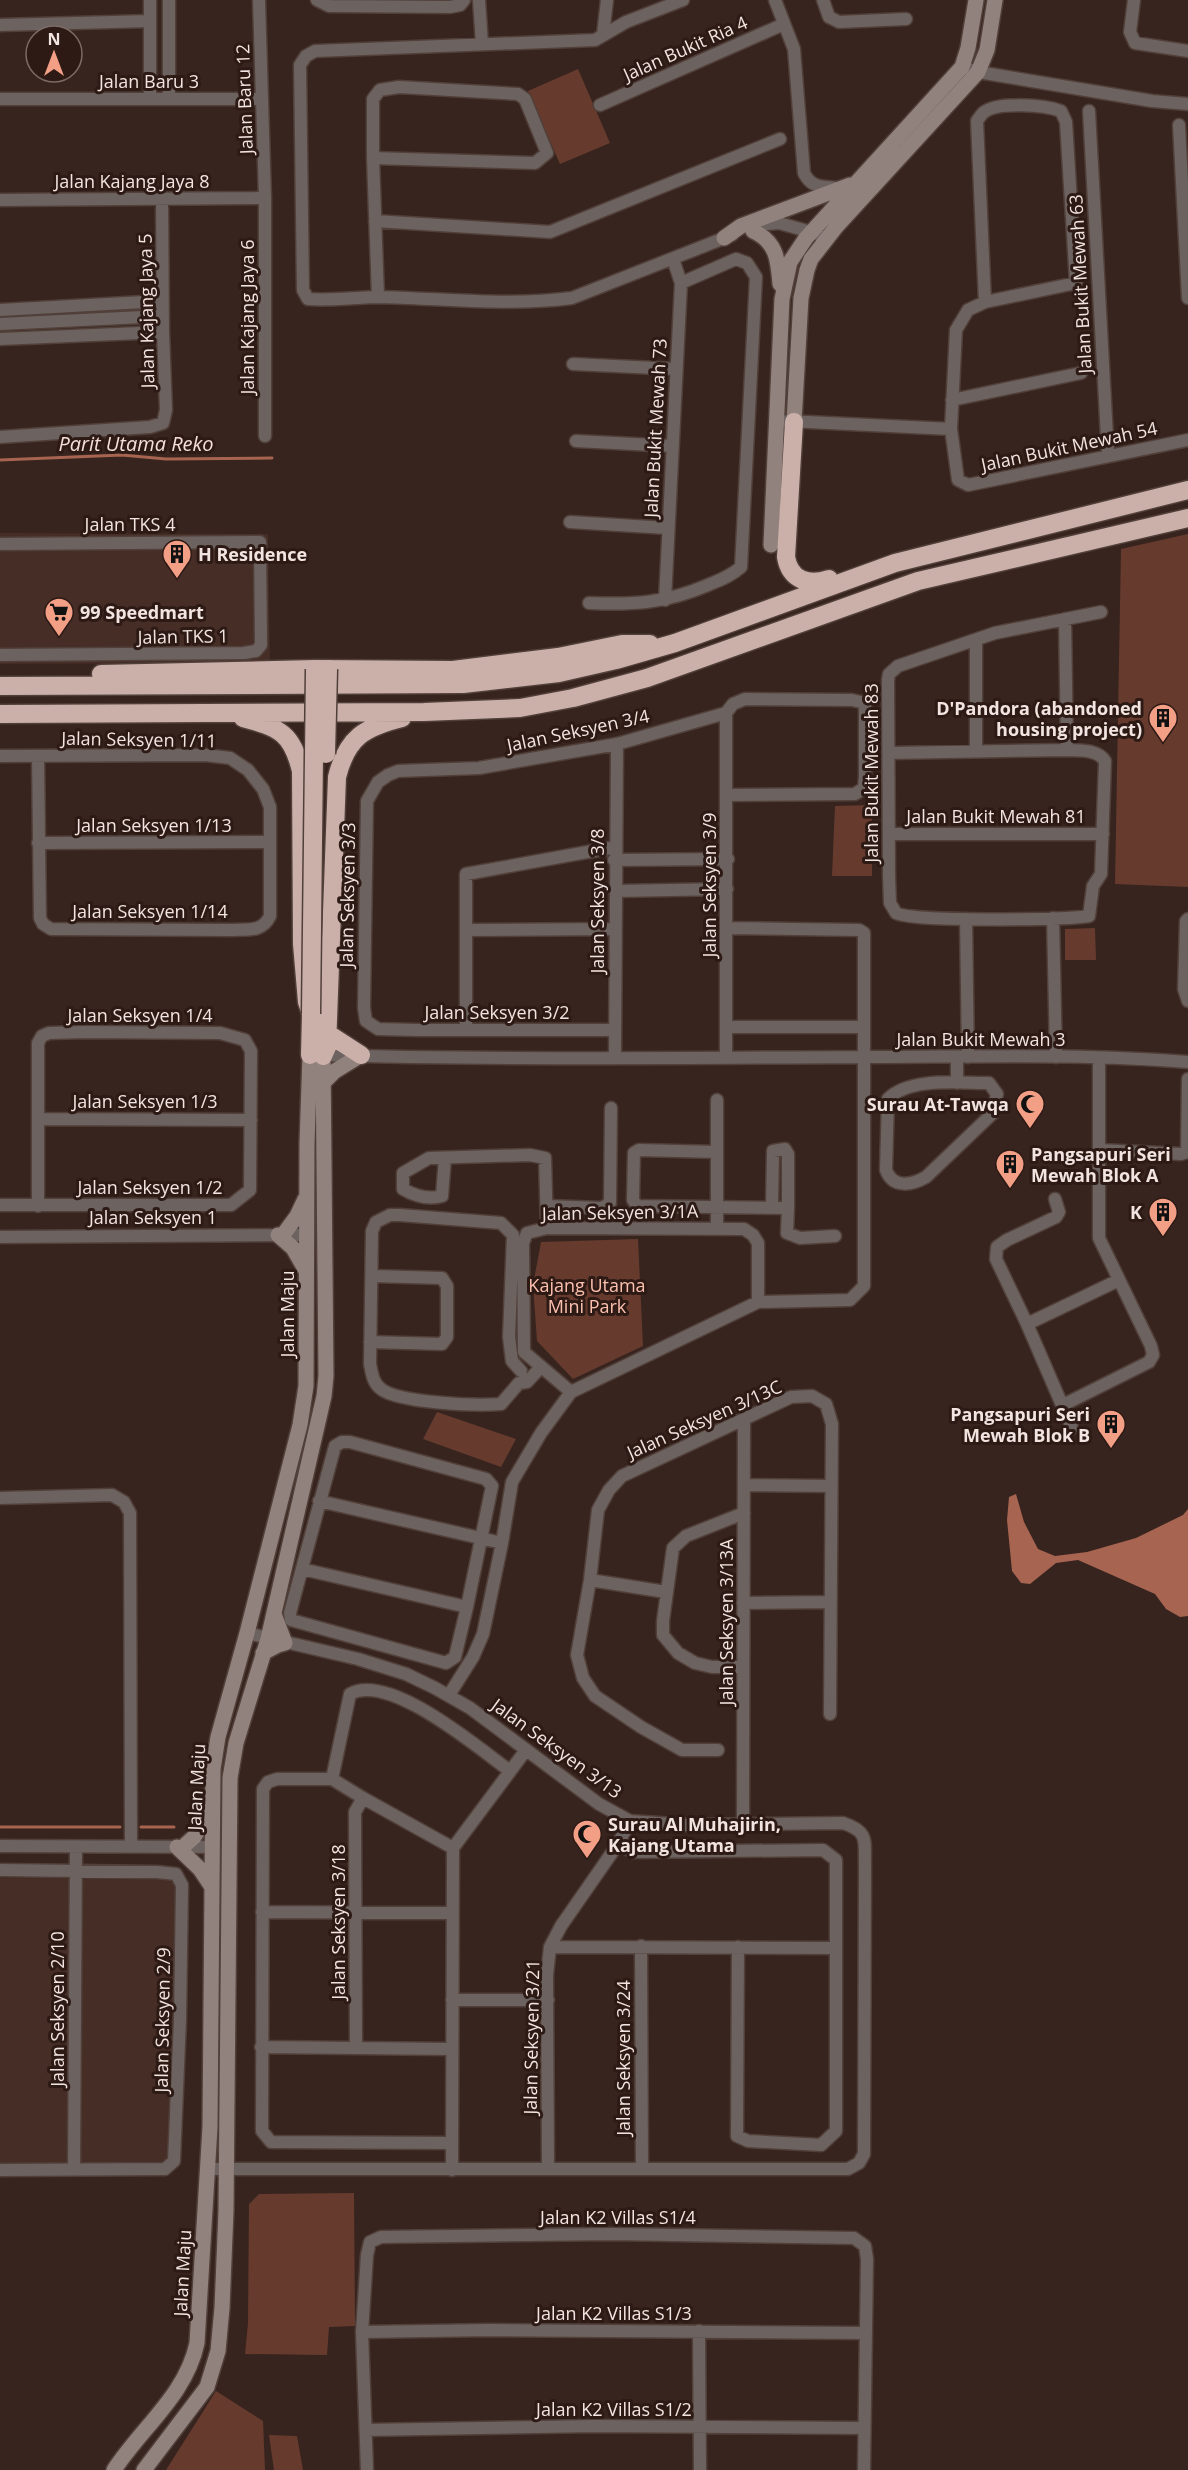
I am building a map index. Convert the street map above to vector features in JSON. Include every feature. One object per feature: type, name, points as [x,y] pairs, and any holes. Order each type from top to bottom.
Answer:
[{"type":"highway","points":[[785,421],[786,557],[790,570],[802,581],[810,584],[865,567],[894,563],[1188,490]]},
{"type":"highway","points":[[0,714],[424,712],[520,708],[573,698],[647,678],[918,581],[1188,518]]},
{"type":"highway","points":[[0,686],[463,684],[559,673],[675,643],[894,563]]},
{"type":"highway","points":[[0,677],[321,669],[453,670],[558,657],[622,644],[675,643]]},
{"type":"highway","points":[[317,1055],[320,1045],[321,669]]},
{"type":"highway","points":[[317,1055],[311,1014],[321,669]]},
{"type":"highway","points":[[317,1055],[327,1047],[337,777],[341,758],[348,746],[370,727],[424,712]]},
{"type":"highway","points":[[215,714],[245,718],[267,726],[285,734],[296,749],[301,771],[302,944],[307,1002],[311,1014]]},
{"type":"highway","points":[[327,1033],[361,1055]]},
{"type":"street","points":[[150,0],[150,99]]},
{"type":"street","points":[[169,99],[170,0]]},
{"type":"street","name":"Jalan Baru 12","points":[[259,0],[265,198]]},
{"type":"street","points":[[317,0],[329,6],[450,7],[460,5],[464,0]]},
{"type":"street","points":[[479,0],[482,44]]},
{"type":"street","points":[[683,0],[626,22],[595,40],[315,51],[306,56],[300,65],[305,295],[308,299],[323,300],[378,297],[544,302],[572,298],[747,231],[775,230],[809,234],[824,242]]},
{"type":"street","points":[[776,0],[794,49],[804,173],[808,182],[815,185],[843,189]]},
{"type":"street","points":[[823,0],[829,17],[839,22],[906,19]]},
{"type":"street","points":[[782,299],[790,262],[809,234],[962,67],[969,48],[976,0]]},
{"type":"street","points":[[771,545],[804,282],[811,259],[978,72],[987,50],[995,0]]},
{"type":"street","points":[[1134,0],[1130,32],[1135,43],[1188,51]]},
{"type":"street","points":[[603,35],[607,4]]},
{"type":"street","points":[[607,4],[618,19],[626,22]]},
{"type":"street","points":[[0,25],[150,21]]},
{"type":"street","name":"Jalan Bukit Ria 4","points":[[600,105],[784,24]]},
{"type":"street","points":[[962,67],[978,72],[1152,101],[1188,104]]},
{"type":"street","points":[[373,158],[535,163],[547,153],[525,99],[518,94],[399,87],[380,90],[374,99],[373,158],[378,297]]},
{"type":"street","name":"Jalan Baru 3","points":[[0,99],[262,99]]},
{"type":"street","points":[[785,421],[951,429],[956,330],[968,310],[985,302],[1076,283],[1066,122],[1060,111],[1049,106],[995,107],[984,112],[977,121],[985,302]]},
{"type":"street","name":"Jalan Bukit Mewah 63","points":[[1089,111],[1107,455]]},
{"type":"street","points":[[1179,125],[1188,298]]},
{"type":"street","points":[[375,221],[550,232],[780,139]]},
{"type":"street","points":[[724,238],[741,226],[843,189],[860,179]]},
{"type":"street","name":"Jalan Kajang Jaya 8","points":[[0,200],[265,198]]},
{"type":"street","name":"Jalan Kajang Jaya 6","points":[[265,198],[265,436]]},
{"type":"street","name":"Jalan Kajang Jaya 5","points":[[0,437],[150,427],[163,423],[166,410],[162,301],[162,199]]},
{"type":"street","points":[[747,231],[768,240],[777,254],[782,299],[785,421]]},
{"type":"street","name":"Jalan Bukit Mewah 73","points":[[665,600],[681,282],[673,259]]},
{"type":"street","points":[[589,603],[627,604],[665,600],[684,595],[733,574],[741,567],[756,277],[747,263],[736,259],[681,282]]},
{"type":"street","points":[[0,310],[162,301]]},
{"type":"street","points":[[0,324],[163,316]]},
{"type":"street","points":[[0,339],[163,332]]},
{"type":"street","points":[[573,364],[676,369]]},
{"type":"street","points":[[952,400],[1081,373]]},
{"type":"street","name":"Jalan Bukit Mewah 54","points":[[951,429],[958,480],[968,485],[1188,440]]},
{"type":"street","points":[[576,441],[672,446]]},
{"type":"street","points":[[570,522],[667,528]]},
{"type":"street","name":"Jalan TKS 4","points":[[0,544],[260,542]]},
{"type":"street","name":"Jalan TKS 1","points":[[0,655],[244,653],[256,651],[261,645],[260,542]]},
{"type":"street","name":"Jalan Bukit Mewah 83","points":[[966,919],[910,917],[896,913],[890,903],[888,680],[892,670],[995,633],[1101,612]]},
{"type":"street","points":[[1065,619],[1067,750]]},
{"type":"street","points":[[976,640],[976,751]]},
{"type":"street","name":"Jalan Seksyen 3/4","points":[[398,771],[479,768],[617,744],[726,713],[728,708],[745,699],[852,700],[865,703],[864,788],[855,794],[727,795]]},
{"type":"street","name":"Jalan Seksyen 3/9","points":[[726,713],[728,859],[726,1058]]},
{"type":"street","name":"Jalan Seksyen 3/8","points":[[615,1058],[614,860],[617,744]]},
{"type":"street","points":[[889,753],[1067,750],[1096,753],[1105,761],[1101,874],[1093,886],[1090,915],[1053,918],[966,919],[963,1057],[957,1083]]},
{"type":"street","name":"Jalan Seksyen 1/11","points":[[0,756],[205,756],[230,758],[248,770],[263,789],[270,807],[270,916],[266,924],[258,929]]},
{"type":"street","points":[[38,756],[38,843]]},
{"type":"street","name":"Jalan Seksyen 3/3","points":[[378,1029],[366,1021],[364,1008],[367,801],[378,782],[398,771]]},
{"type":"street","name":"Jalan Bukit Mewah 81","points":[[889,834],[1103,834]]},
{"type":"street","name":"Jalan Seksyen 1/13","points":[[38,843],[270,842]]},
{"type":"street","name":"Jalan Seksyen 1/14","points":[[38,843],[40,918],[43,924],[51,929],[258,929]]},
{"type":"street","points":[[466,1030],[466,874],[615,847]]},
{"type":"street","points":[[614,860],[728,859]]},
{"type":"street","points":[[615,891],[727,889]]},
{"type":"street","points":[[1053,918],[1056,1057]]},
{"type":"street","points":[[1188,919],[1186,921],[1184,989],[1188,1001]]},
{"type":"street","points":[[449,1695],[473,1657],[483,1634],[512,1482],[571,1392],[758,1302],[850,1300],[864,1286],[864,933],[859,930],[727,928]]},
{"type":"street","points":[[466,930],[615,929]]},
{"type":"street","points":[[726,1027],[863,1027]]},
{"type":"street","name":"Jalan Seksyen 3/2","points":[[378,1029],[615,1030]]},
{"type":"street","name":"Jalan Seksyen 1/4","points":[[38,1119],[38,1043],[42,1036],[49,1033],[220,1033],[245,1040]]},
{"type":"street","name":"Jalan Seksyen 1/2","points":[[0,1205],[231,1205],[250,1190],[251,1051],[245,1040]]},
{"type":"street","name":"Jalan Bukit Mewah 3","points":[[317,1055],[615,1058],[1056,1057],[1188,1062]]},
{"type":"street","name":"Jalan Maju","points":[[144,2470],[207,2387],[217,2357],[222,2308],[226,2170],[230,1778],[236,1743],[266,1646],[324,1396],[326,1376],[323,1083],[317,1055]]},
{"type":"street","name":"Jalan Maju","points":[[114,2470],[174,2397],[193,2361],[199,2325],[210,2127],[213,1769],[218,1737],[247,1633],[302,1415],[306,1386],[307,1195],[317,1055]]},
{"type":"street","points":[[323,1083],[335,1071],[361,1055]]},
{"type":"street","points":[[1063,1405],[1149,1362],[1153,1355],[1151,1346],[1099,1238],[1099,1058]]},
{"type":"street","points":[[1100,1150],[1181,1154],[1187,1152],[1188,1079]]},
{"type":"street","points":[[957,1083],[989,1083],[998,1094],[993,1113],[926,1177],[907,1185],[889,1178],[886,1170],[888,1099],[895,1092],[912,1085],[957,1083]]},
{"type":"street","points":[[717,1100],[717,1229]]},
{"type":"street","points":[[547,1206],[602,1208],[610,1203],[611,1108]]},
{"type":"street","points":[[38,1119],[39,1206]]},
{"type":"street","name":"Jalan Seksyen 1/3","points":[[38,1119],[251,1120]]},
{"type":"street","points":[[772,1207],[773,1151],[781,1149],[788,1154],[787,1233],[800,1238],[835,1236]]},
{"type":"street","points":[[717,1152],[639,1150],[634,1153],[633,1200],[637,1206],[644,1207],[788,1208]]},
{"type":"street","points":[[446,1158],[530,1155],[545,1158],[547,1228]]},
{"type":"street","points":[[306,1272],[293,1248],[281,1235],[297,1216],[307,1195]]},
{"type":"street","points":[[1055,1199],[1059,1212],[1056,1217],[1006,1240],[997,1247],[996,1259],[1072,1428]]},
{"type":"street","points":[[325,1210],[306,1235],[315,1245],[326,1270]]},
{"type":"street","points":[[520,1377],[512,1361],[509,1337],[513,1235],[501,1223],[400,1215],[383,1217],[376,1222],[372,1231],[369,1364],[373,1379],[380,1388],[390,1395],[459,1405],[501,1404],[520,1377],[536,1364],[571,1392]]},
{"type":"street","name":"Jalan Seksyen 3/1A","points":[[536,1364],[524,1352],[523,1243],[527,1233],[547,1228],[744,1229],[753,1235],[758,1243],[758,1302]]},
{"type":"street","name":"Jalan Seksyen 1","points":[[0,1237],[306,1235]]},
{"type":"street","points":[[370,1342],[442,1344],[447,1337],[447,1286],[442,1278],[372,1276]]},
{"type":"street","points":[[1027,1324],[1119,1280]]},
{"type":"street","name":"Jalan Seksyen 3/13C","points":[[718,1750],[682,1750],[641,1727],[595,1696],[582,1678],[577,1654],[590,1580],[598,1510],[609,1490],[622,1476],[791,1397],[812,1396],[826,1404],[832,1424],[830,1714]]},
{"type":"street","name":"Jalan Seksyen 3/13A","points":[[743,1824],[744,1420]]},
{"type":"street","points":[[350,1443],[486,1479],[492,1486],[480,1538],[455,1658],[446,1663],[291,1620],[290,1613],[335,1446],[350,1443]]},
{"type":"street","points":[[744,1485],[831,1486]]},
{"type":"street","points":[[0,1498],[112,1495],[124,1502],[130,1513],[131,1847]]},
{"type":"street","points":[[319,1501],[502,1543]]},
{"type":"street","points":[[743,1667],[712,1667],[695,1663],[678,1653],[663,1635],[666,1592],[673,1548],[686,1536],[744,1513]]},
{"type":"street","points":[[302,1569],[467,1607]]},
{"type":"street","points":[[590,1580],[666,1592]]},
{"type":"street","points":[[743,1603],[830,1602]]},
{"type":"street","points":[[247,1633],[266,1646],[285,1643],[273,1614]]},
{"type":"street","name":"Jalan Seksyen 3/13","points":[[285,1643],[368,1662],[406,1674],[449,1695],[599,1804],[630,1821],[687,1825],[843,1823],[858,1828],[864,1836],[864,2154],[859,2163],[848,2169],[642,2169]]},
{"type":"street","points":[[332,1779],[350,1694],[358,1689],[372,1689],[394,1694],[439,1720],[510,1771]]},
{"type":"street","points":[[452,2170],[453,1848],[526,1750]]},
{"type":"street","points":[[451,2143],[271,2142],[262,2131],[263,1789],[268,1782],[277,1779],[332,1779],[453,1848]]},
{"type":"street","name":"Jalan Seksyen 3/18","points":[[356,2048],[355,1812],[363,1798]]},
{"type":"street","points":[[180,1847],[194,1837],[212,1805]]},
{"type":"street","points":[[0,1846],[212,1847],[216,1843],[230,1809]]},
{"type":"street","name":"Jalan Seksyen 3/21","points":[[548,2169],[547,1975],[550,1947],[561,1926],[618,1844],[630,1821]]},
{"type":"street","points":[[618,1844],[633,1852],[824,1850],[836,1860],[836,2131],[821,2145],[748,2141],[737,2136],[738,1947]]},
{"type":"street","name":"Jalan Seksyen 2/10","points":[[74,2170],[76,1847]]},
{"type":"street","points":[[180,1847],[200,1869],[212,1887]]},
{"type":"street","points":[[212,1847],[225,1866],[230,1881]]},
{"type":"street","points":[[0,1870],[76,1871]]},
{"type":"street","name":"Jalan Seksyen 2/9","points":[[74,2170],[165,2169],[174,2161],[181,2008],[182,1886],[176,1874],[76,1871]]},
{"type":"street","points":[[262,1912],[453,1913]]},
{"type":"street","name":"Jalan Seksyen 3/24","points":[[641,1946],[642,2169]]},
{"type":"street","points":[[550,1947],[835,1948]]},
{"type":"street","points":[[452,2000],[548,2000]]},
{"type":"street","points":[[261,2048],[451,2049]]},
{"type":"street","points":[[207,2169],[642,2169]]},
{"type":"street","points":[[0,2170],[74,2170]]},
{"type":"street","name":"Jalan K2 Villas S1/4","points":[[362,2332],[367,2255],[370,2242],[381,2237],[612,2234],[854,2238],[865,2246],[867,2259],[865,2333]]},
{"type":"street","points":[[699,2331],[700,2470]]},
{"type":"street","points":[[362,2332],[368,2470]]},
{"type":"street","name":"Jalan K2 Villas S1/3","points":[[362,2332],[865,2333]]},
{"type":"street","points":[[864,2470],[865,2333]]},
{"type":"street","name":"Jalan K2 Villas S1/2","points":[[366,2430],[595,2426],[863,2428]]},
{"type":"shaded area","points":[[0,533],[268,534],[270,663],[0,664]]},
{"type":"shaded area","points":[[1016,1494],[1024,1522],[1038,1549],[1055,1556],[1087,1552],[1136,1538],[1183,1515],[1188,1509],[1188,1616],[1180,1617],[1166,1609],[1155,1594],[1078,1560],[1056,1563],[1030,1584],[1021,1583],[1012,1571],[1007,1520],[1009,1497]]},
{"type":"shaded area","points":[[0,1878],[173,1879],[179,1887],[173,2151],[165,2165],[0,2167]]},
{"type":"green space","points":[[578,69],[610,143],[560,164],[528,91]]},
{"type":"green space","points":[[1188,534],[1188,887],[1115,884],[1121,549]]},
{"type":"green space","points":[[872,805],[872,876],[832,876],[835,806]]},
{"type":"green space","points":[[1095,928],[1096,960],[1065,960],[1065,929]]},
{"type":"green space","name":"Kajang Utama Mini Park","points":[[638,1239],[643,1346],[573,1379],[537,1341],[533,1285],[541,1242]]},
{"type":"green space","points":[[437,1412],[516,1439],[501,1467],[423,1439]]},
{"type":"green space","points":[[354,2193],[355,2326],[329,2327],[327,2355],[245,2354],[248,2323],[249,2204],[259,2194]]},
{"type":"green space","points":[[216,2391],[263,2421],[265,2470],[166,2470]]},
{"type":"green space","points":[[269,2435],[297,2436],[303,2470],[274,2470]]},
{"type":"waterway","name":"Parit Utama Reko","points":[[0,460],[122,455],[166,459],[272,458]]},
{"type":"waterway","points":[[0,1827],[120,1827]]},
{"type":"waterway","points":[[141,1827],[174,1827]]},
{"type":"place","name":"H Residence","points":[[177,580]]},
{"type":"place","name":"99 Speedmart","points":[[59,638]]},
{"type":"place","name":"D'Pandora (abandoned housing project)","points":[[1163,744]]},
{"type":"place","name":"Surau At-Tawqa","points":[[1030,1130]]},
{"type":"place","name":"Pangsapuri Seri Mewah Blok A","points":[[1010,1190]]},
{"type":"place","name":"K","points":[[1163,1238]]},
{"type":"place","name":"Pangsapuri Seri Mewah Blok B","points":[[1111,1450]]},
{"type":"place","name":"Surau Al Muhajirin, Kajang Utama","points":[[587,1860]]}]
